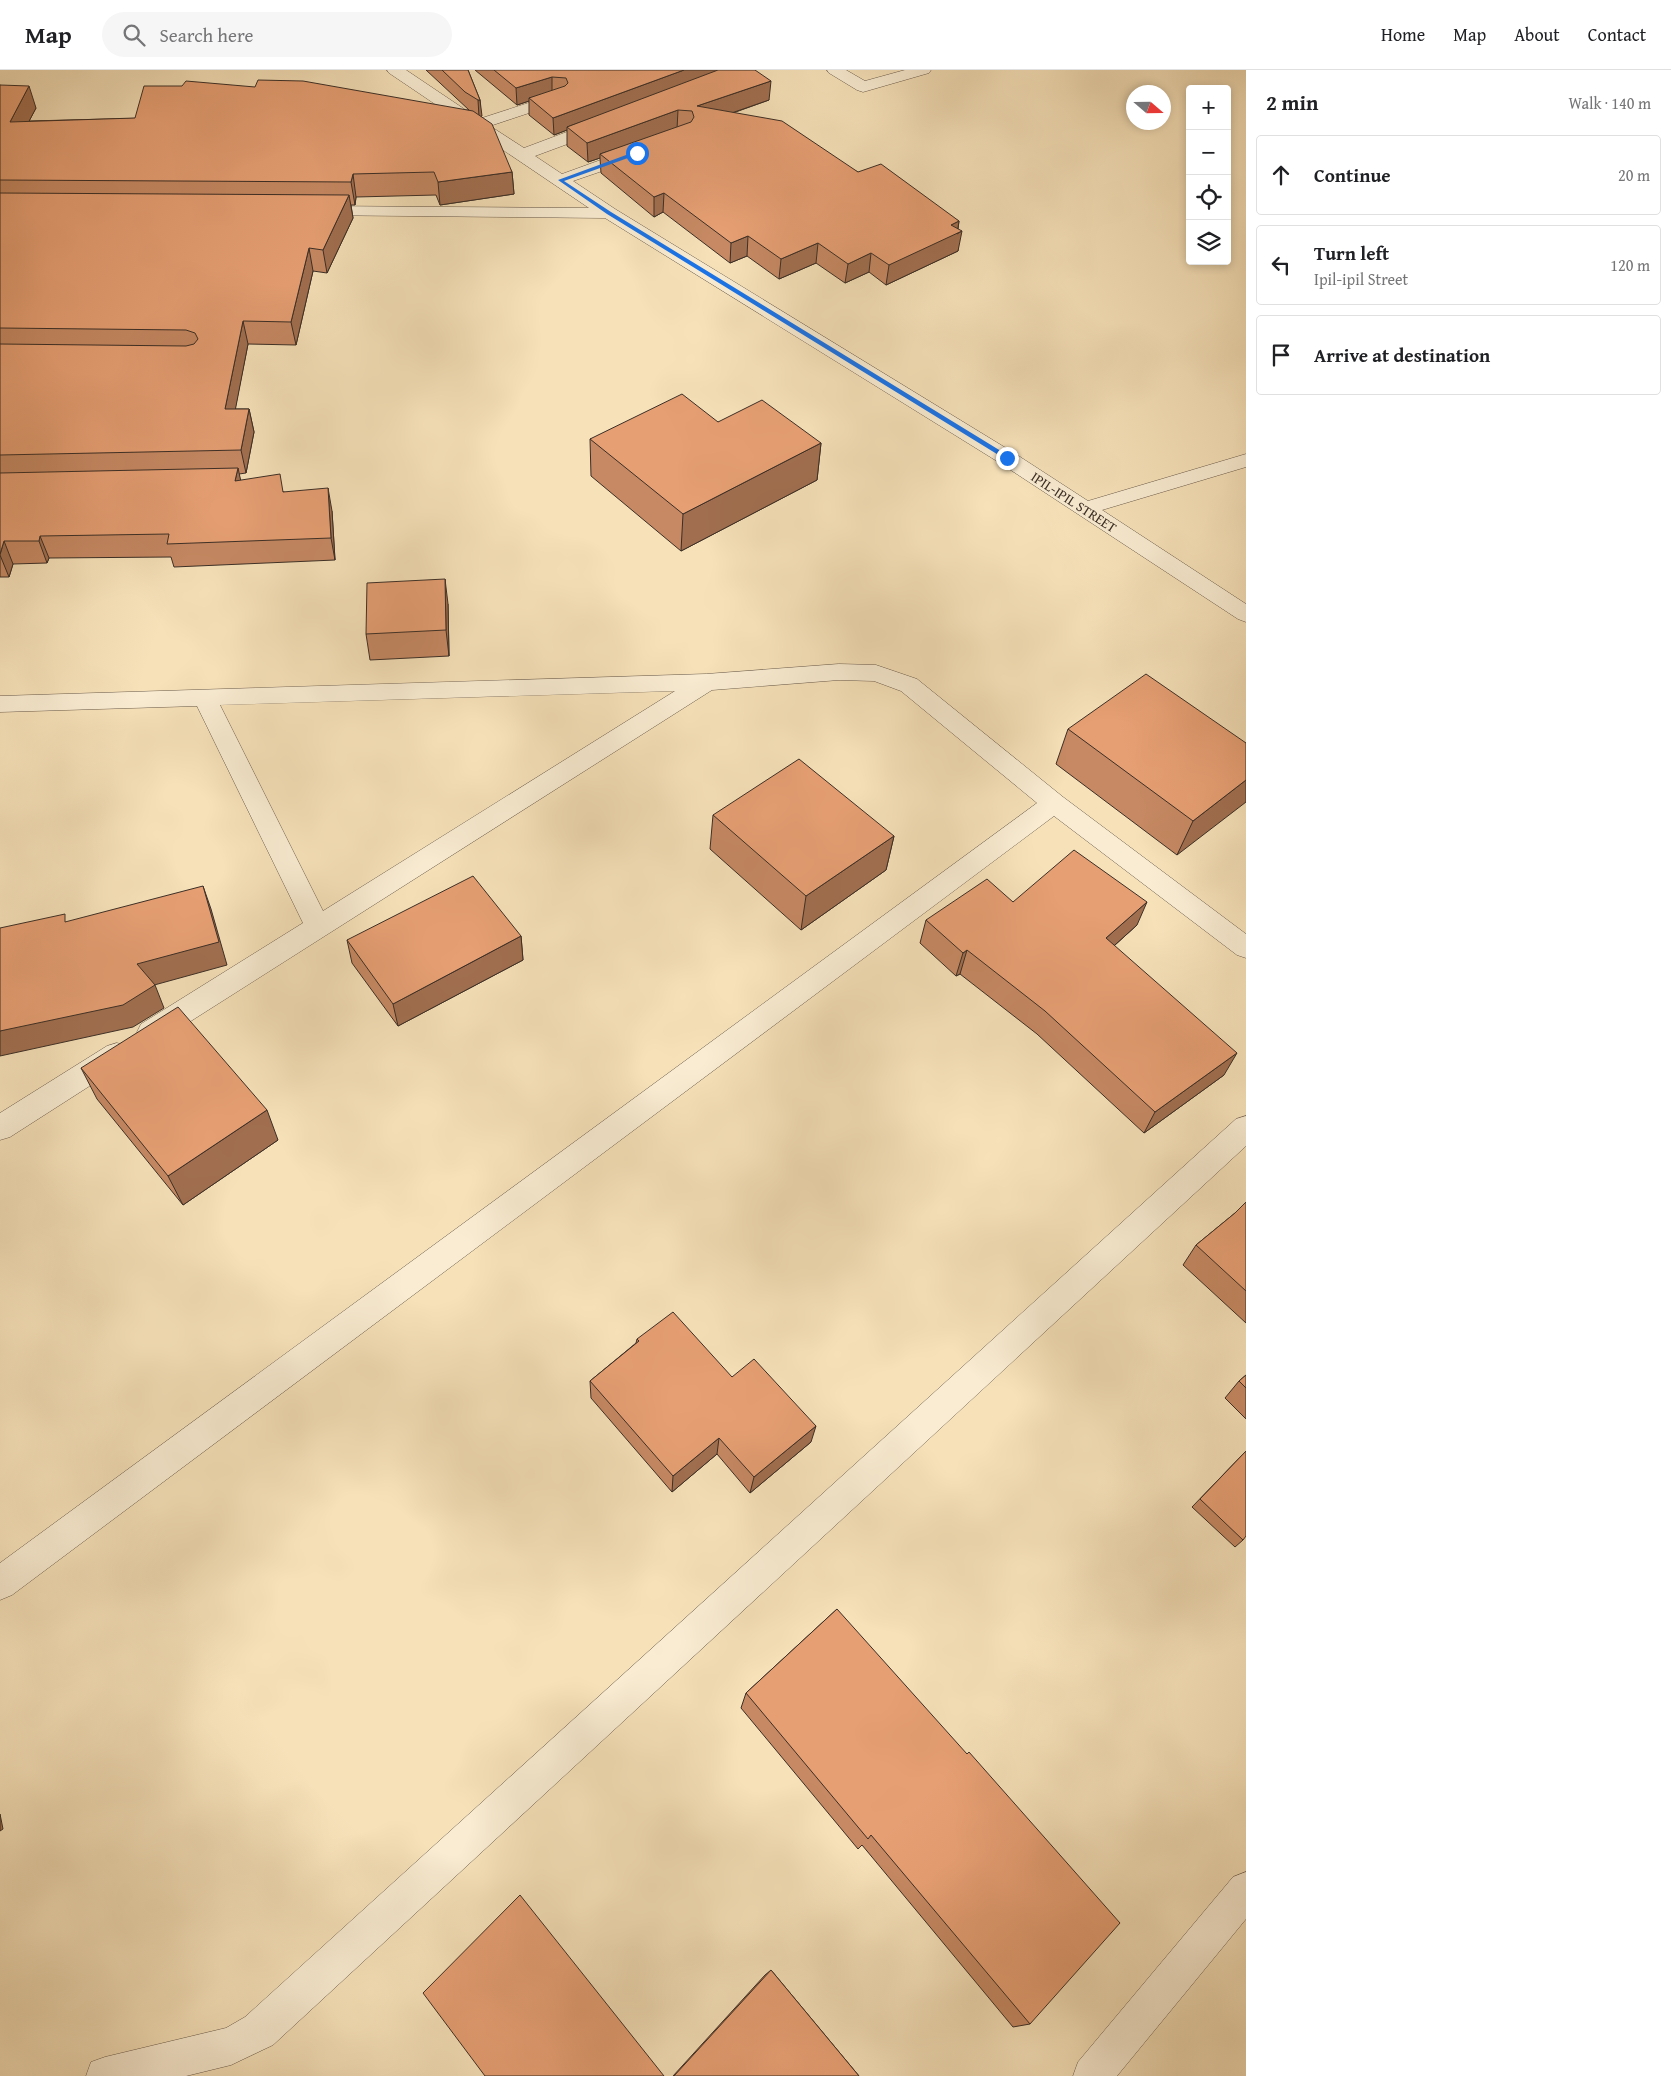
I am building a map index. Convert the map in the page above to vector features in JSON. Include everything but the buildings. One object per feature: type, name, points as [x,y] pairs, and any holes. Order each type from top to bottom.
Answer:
[{"type":"street","name":"IPIL-IPIL STREET","points":[[395,70],[609,213],[1007,458],[1246,614]]},
{"type":"street","points":[[835,70],[863,87],[923,70]]},
{"type":"street","points":[[477,125],[559,98]]},
{"type":"street","points":[[522,155],[621,117]]},
{"type":"street","points":[[560,180],[656,146]]},
{"type":"street","points":[[299,211],[609,213]]},
{"type":"street","points":[[1084,509],[1246,460]]},
{"type":"street","points":[[0,704],[706,682],[839,672],[876,673],[909,685],[1054,803],[1246,948]]},
{"type":"street","points":[[0,1128],[706,682]]},
{"type":"street","points":[[205,698],[318,927]]},
{"type":"street","points":[[0,1582],[1054,803]]},
{"type":"street","points":[[105,2076],[222,2048],[259,2031],[1246,1128]]},
{"type":"street","points":[[1092,2076],[1246,1890]]},
{"type":"route","points":[[637,153],[560,180],[609,213],[1007,458]]}]
